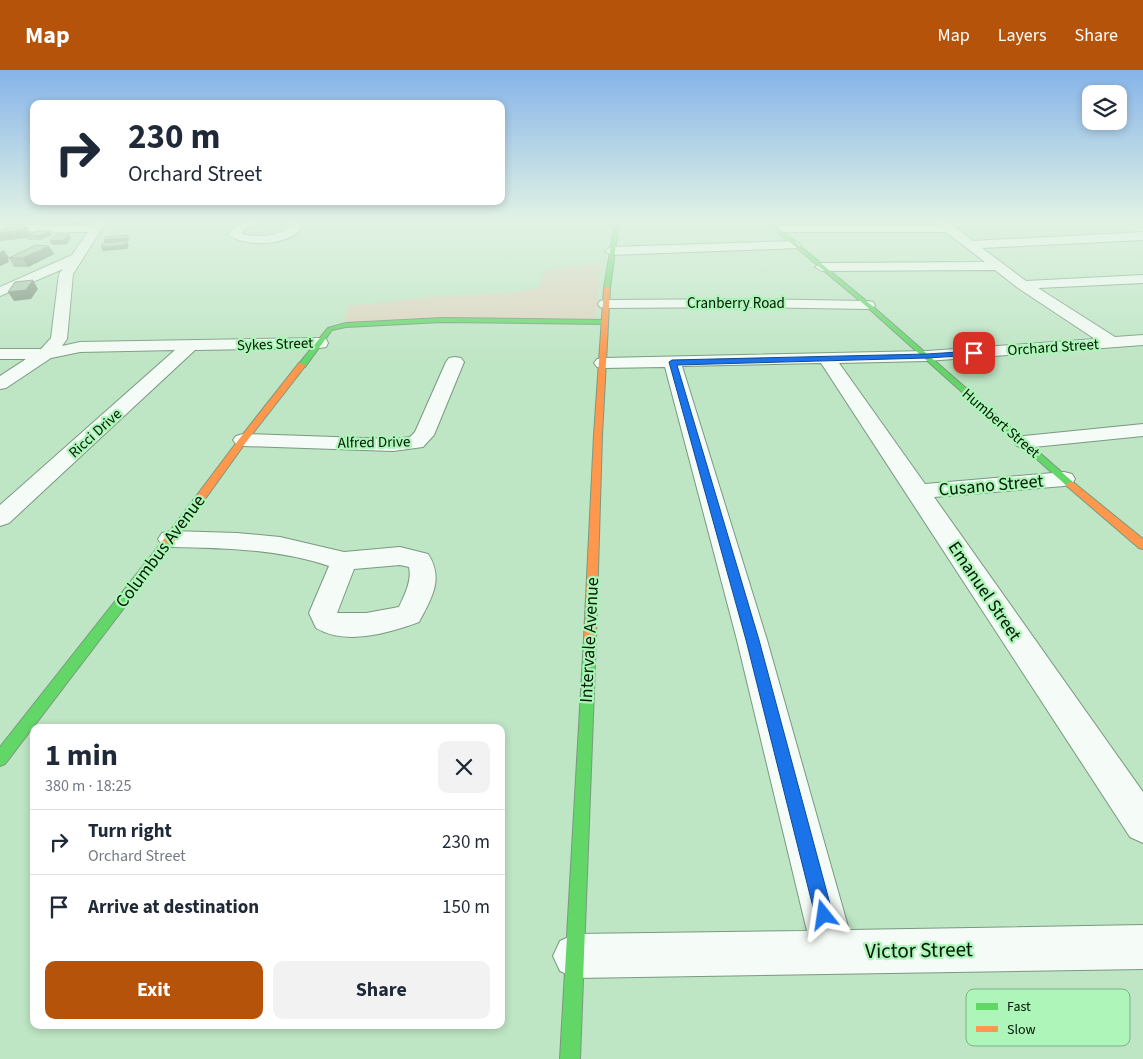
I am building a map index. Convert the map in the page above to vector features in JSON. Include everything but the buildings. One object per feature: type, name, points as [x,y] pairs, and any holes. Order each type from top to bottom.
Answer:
[{"type":"street","points":[[0,292],[53,268]]},
{"type":"street","points":[[0,384],[46,354],[59,339],[66,274],[70,268]]},
{"type":"street","name":"Intervale Avenue","points":[[570,1059],[582,772],[595,537],[598,435],[605,304],[609,268]]},
{"type":"street","name":"Humbert Street","points":[[823,268],[927,356],[1064,479],[1143,546]]},
{"type":"street","points":[[1001,268],[1023,285],[1113,343]]},
{"type":"street","points":[[10,273],[39,274]]},
{"type":"street","points":[[1023,285],[1143,279]]},
{"type":"street","name":"Cranberry Road","points":[[605,304],[754,303],[868,305]]},
{"type":"street","name":"Sykes Street","points":[[0,354],[46,354],[80,347],[320,343],[330,329],[346,325],[442,320],[604,322]]},
{"type":"street","name":"Orchard Street","points":[[603,363],[927,356],[1143,340]]},
{"type":"street","name":"Columbus Avenue","points":[[0,759],[171,538],[243,440],[320,343]]},
{"type":"street","name":"Ricci Drive","points":[[0,518],[190,346]]},
{"type":"street","name":"Emanuel Street","points":[[827,359],[1143,824]]},
{"type":"street","name":"Alfred Drive","points":[[243,440],[394,445],[416,443],[424,436],[455,362]]},
{"type":"street","points":[[672,362],[752,640],[833,951]]},
{"type":"street","points":[[1024,442],[1143,430]]},
{"type":"street","name":"Cusano Street","points":[[918,492],[1064,479]]},
{"type":"street","points":[[171,538],[260,542],[320,552],[344,561]]},
{"type":"street","name":"Victor Street","points":[[575,956],[1143,947]]},
{"type":"shaded area","points":[[601,268],[596,319],[345,323],[348,306],[428,297],[511,293],[539,288],[544,270]]},
{"type":"traffic: fast","points":[[607,288],[610,268]]},
{"type":"traffic: fast","points":[[824,268],[868,305],[1071,485]]},
{"type":"traffic: fast","points":[[302,365],[330,329],[346,325],[442,320],[604,322]]},
{"type":"traffic: fast","points":[[0,759],[165,546]]},
{"type":"traffic: fast","points":[[570,1059],[590,638]]},
{"type":"traffic: slow","points":[[590,638],[598,435],[607,288]]},
{"type":"traffic: slow","points":[[165,546],[243,440],[302,365]]},
{"type":"traffic: slow","points":[[1071,485],[1143,545]]},
{"type":"route","points":[[824,915],[752,640],[672,362],[927,356],[974,353]]}]
